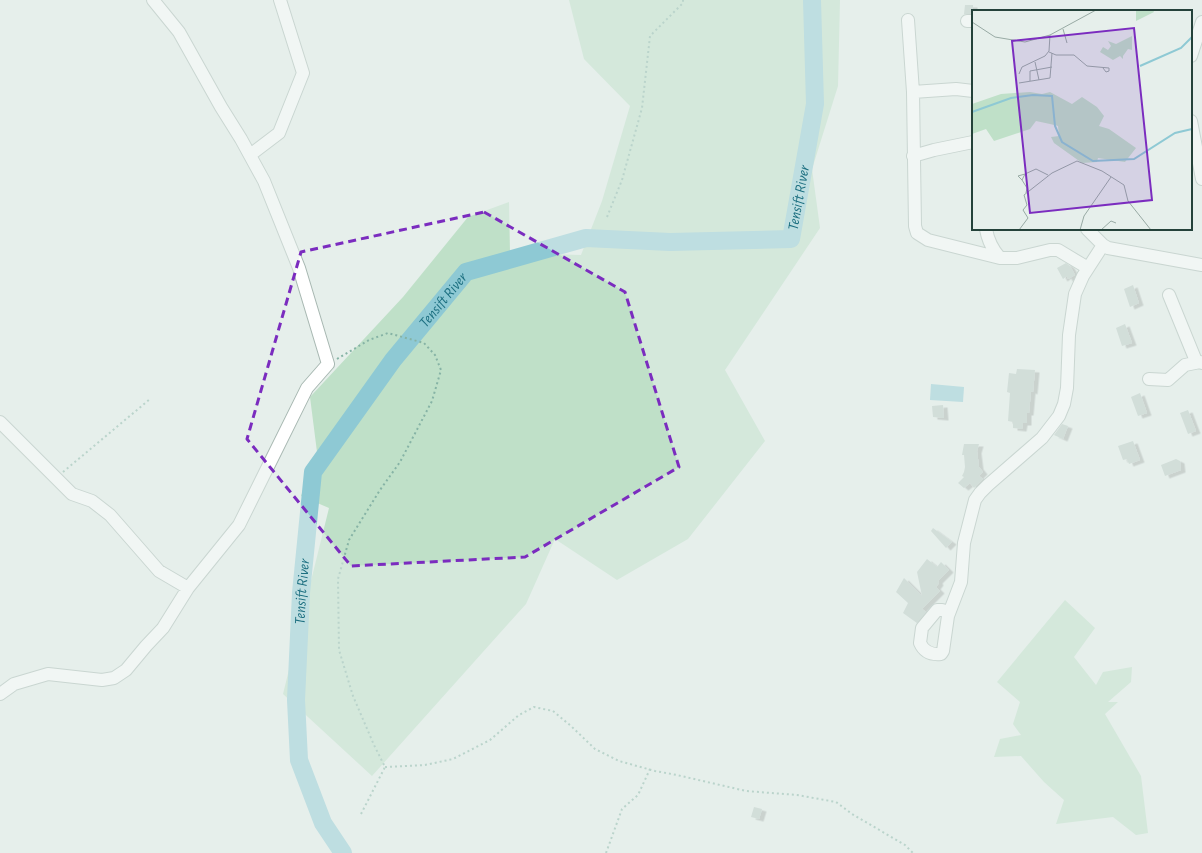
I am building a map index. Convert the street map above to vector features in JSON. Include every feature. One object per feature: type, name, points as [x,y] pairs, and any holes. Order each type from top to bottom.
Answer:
[{"type":"street","points":[[0,694],[14,684],[48,674],[102,680],[114,678],[126,670],[163,628],[188,588],[239,525],[307,388],[328,364],[293,253],[264,182],[180,32],[153,0]]},
{"type":"street","points":[[250,155],[279,133],[303,73],[280,0]]},
{"type":"street","points":[[908,20],[913,92],[913,156],[915,180],[915,226],[917,233],[928,240],[1000,258],[1017,258],[1055,250],[1088,268]]},
{"type":"street","points":[[1192,53],[1202,22]]},
{"type":"street","points":[[913,92],[956,89],[972,91]]},
{"type":"street","points":[[1192,126],[1202,179]]},
{"type":"street","points":[[913,156],[972,142]]},
{"type":"street","points":[[986,230],[989,241],[1000,258]]},
{"type":"street","points":[[1088,230],[1108,248],[1202,265]]},
{"type":"street","points":[[949,612],[961,582],[964,543],[976,498],[992,481],[1042,438],[1059,416],[1064,404],[1069,370],[1069,335],[1076,294],[1088,268],[1103,245]]},
{"type":"street","points":[[1169,296],[1196,360],[1201,362]]},
{"type":"street","points":[[1149,379],[1168,380],[1184,365],[1201,362]]},
{"type":"street","points":[[0,422],[72,494],[92,501],[110,515],[159,571],[188,588]]},
{"type":"path","points":[[607,217],[622,180],[642,108],[650,36],[683,3],[683,0]]},
{"type":"path","points":[[328,364],[369,340],[388,333],[424,343],[435,355],[441,370],[432,401],[400,462],[380,490],[349,540],[338,579],[339,650],[353,696],[385,767]]},
{"type":"path","points":[[56,478],[150,399]]},
{"type":"path","points":[[385,767],[426,765],[453,759],[490,740],[520,715],[534,708],[553,712],[571,726],[595,749],[619,760],[650,769],[746,791],[797,795],[836,802],[852,814],[905,846],[913,853]]},
{"type":"path","points":[[360,816],[385,767]]},
{"type":"path","points":[[606,853],[622,809],[638,795],[650,769]]},
{"type":"highlighted area","points":[[484,212],[625,292],[679,467],[525,557],[351,566],[247,439],[301,252]]},
{"type":"green space","points":[[569,0],[840,0],[838,86],[812,169],[820,228],[725,370],[765,441],[688,539],[617,580],[555,539],[526,604],[372,776],[283,694],[329,508],[301,496],[317,452],[310,397],[403,297],[468,217],[509,202],[510,253],[581,255],[602,201],[630,106],[584,59]]},
{"type":"green space","points":[[1065,600],[1095,628],[1074,657],[1096,685],[1103,672],[1132,667],[1131,682],[1108,702],[1118,702],[1105,714],[1141,776],[1148,833],[1136,835],[1113,817],[1056,824],[1064,800],[1044,782],[1021,756],[994,757],[1000,739],[1021,735],[1013,724],[1020,702],[997,682]]},
{"type":"water","points":[[931,384],[964,387],[963,402],[930,400]]},
{"type":"building","points":[[965,5],[973,5],[972,14],[964,14]]},
{"type":"building","points":[[1066,263],[1070,266],[1075,275],[1068,279],[1067,276],[1063,279],[1057,268]]},
{"type":"building","points":[[1133,285],[1139,303],[1130,307],[1124,289]]},
{"type":"building","points":[[1125,324],[1132,343],[1122,346],[1116,328]]},
{"type":"building","points":[[1017,369],[1035,370],[1033,392],[1031,391],[1029,413],[1027,413],[1027,423],[1023,423],[1022,429],[1013,428],[1013,422],[1008,421],[1010,393],[1007,392],[1009,373],[1016,374]]},
{"type":"building","points":[[1140,393],[1147,413],[1138,416],[1131,397]]},
{"type":"building","points":[[943,405],[944,418],[933,417],[932,406]]},
{"type":"building","points":[[1188,410],[1196,431],[1188,434],[1180,413]]},
{"type":"building","points":[[1062,424],[1068,426],[1063,439],[1054,435]]},
{"type":"building","points":[[1133,441],[1140,460],[1129,464],[1127,459],[1123,460],[1118,446]]},
{"type":"building","points":[[964,444],[979,444],[977,451],[979,467],[983,472],[979,476],[983,479],[974,488],[970,483],[964,488],[958,483],[964,477],[962,476],[965,467],[964,455],[962,455]]},
{"type":"building","points":[[1176,459],[1180,461],[1181,470],[1165,476],[1161,465]]},
{"type":"building","points":[[933,528],[952,542],[946,548],[931,531]]},
{"type":"building","points":[[927,559],[937,567],[941,562],[949,570],[938,581],[939,583],[936,587],[940,591],[922,609],[926,612],[917,623],[903,613],[908,603],[896,592],[904,578],[922,596],[917,572]]},
{"type":"building","points":[[754,807],[762,809],[759,819],[751,817]]},
{"type":"waterway","name":"Tensift River","points":[[343,853],[323,823],[299,760],[296,700],[301,593],[313,472],[393,360],[466,272],[586,238],[670,242],[791,239],[815,104],[812,0]]}]
